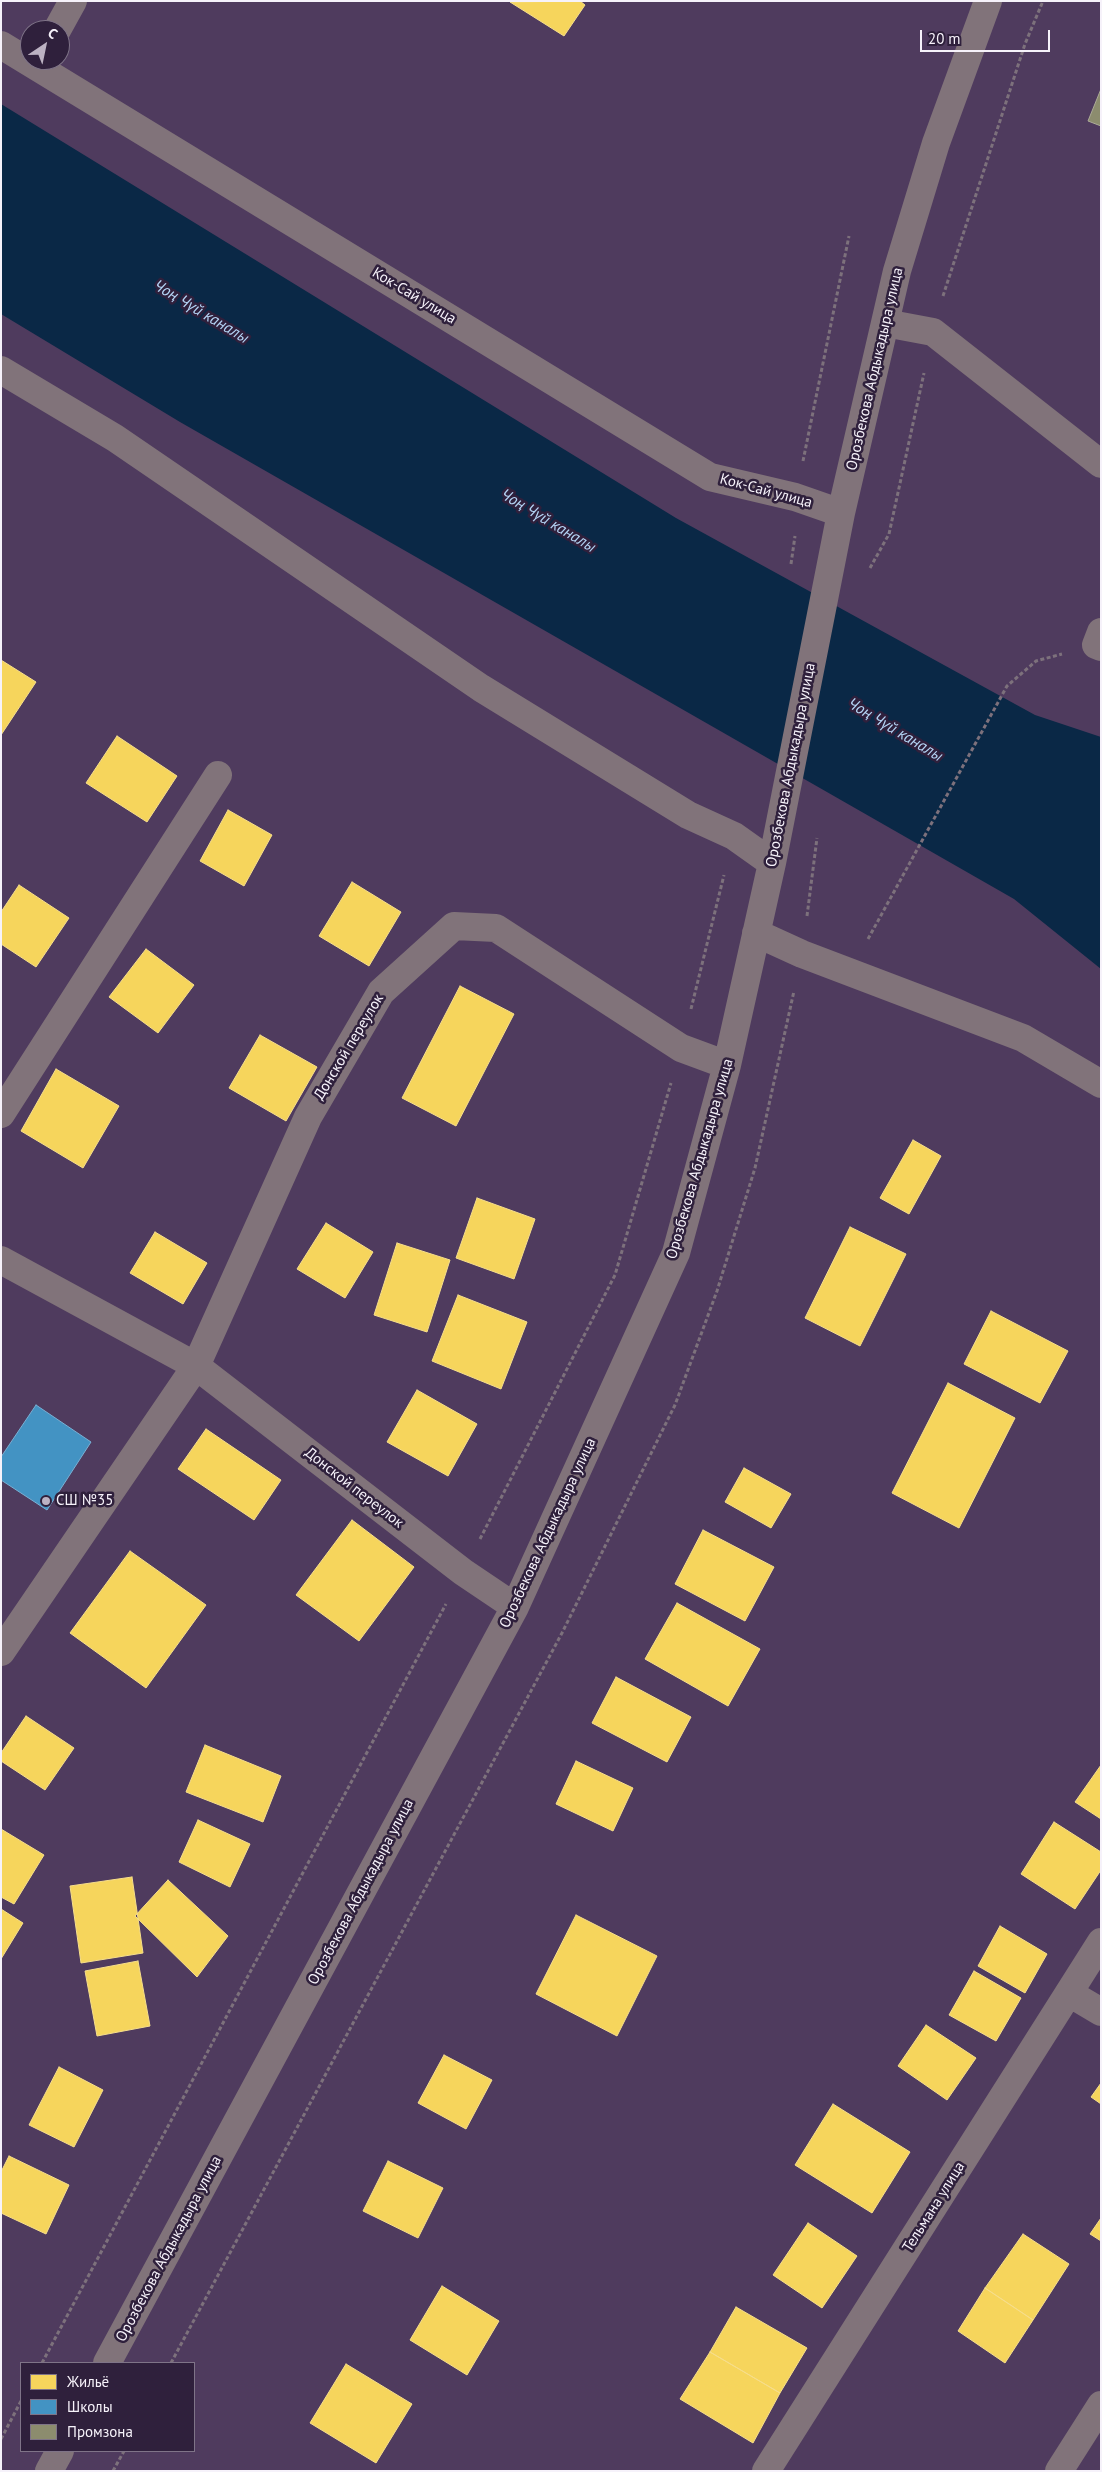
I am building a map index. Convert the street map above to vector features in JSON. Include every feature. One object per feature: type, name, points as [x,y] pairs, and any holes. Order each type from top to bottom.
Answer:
[{"type":"street","points":[[63,20],[73,1]]},
{"type":"street","name":"Орозбекова Абдыкадыра улица","points":[[108,2362],[515,1607],[676,1253],[727,1065],[772,864],[841,513],[896,271],[936,143],[988,1]]},
{"type":"street","name":"Кок-Сай улица","points":[[1,45],[20,54]]},
{"type":"street","name":"Кок-Сай улица","points":[[49,70],[710,477],[795,497],[841,513]]},
{"type":"street","points":[[885,323],[933,332],[1101,464]]},
{"type":"street","points":[[1,370],[115,438],[481,688],[688,815],[734,836],[772,864]]},
{"type":"street","points":[[1,1114],[218,775]]},
{"type":"street","name":"Донской переулок","points":[[1,1652],[196,1366],[308,1117],[381,992],[454,926],[496,928],[681,1048],[727,1065]]},
{"type":"street","points":[[756,933],[850,973],[1023,1038],[1101,1084]]},
{"type":"street","name":"Донской переулок","points":[[1,1260],[196,1366],[463,1572],[515,1607]]},
{"type":"street","name":"Тельмана улица","points":[[766,2471],[1101,1942]]},
{"type":"street","points":[[1069,1993],[1101,2012]]},
{"type":"street","points":[[1059,2471],[1101,2405]]},
{"type":"street","points":[[49,2471],[59,2452]]},
{"type":"path","points":[[865,576],[889,534],[933,332],[1025,44],[1043,1]]},
{"type":"path","points":[[795,538],[795,497],[850,236]]},
{"type":"path","points":[[850,973],[1007,686],[1036,661],[1099,641]]},
{"type":"path","points":[[43,2362],[463,1572],[615,1275],[681,1048],[734,836]]},
{"type":"path","points":[[1,2439],[20,2403]]},
{"type":"path","points":[[113,2471],[123,2452]]},
{"type":"water","name":"Чоң Чүй каналы","points":[[1,104],[676,518],[1035,715],[1101,737],[1101,969],[1014,899],[180,422],[1,314]]},
{"type":"building: Жильё","points":[[580,1],[585,5],[564,36],[510,2]]},
{"type":"building: Жильё","points":[[1,660],[36,682],[1,735]]},
{"type":"building: Жильё","points":[[117,736],[177,776],[147,822],[86,783]]},
{"type":"building: Жильё","points":[[228,810],[272,835],[244,886],[200,861]]},
{"type":"building: Жильё","points":[[352,882],[401,912],[369,966],[319,936]]},
{"type":"building: Жильё","points":[[19,885],[69,918],[36,967],[1,944],[1,912]]},
{"type":"building: Жильё","points":[[146,949],[194,985],[158,1033],[109,997]]},
{"type":"building: Жильё","points":[[460,986],[514,1014],[456,1126],[402,1098]]},
{"type":"building: Жильё","points":[[260,1035],[317,1067],[286,1121],[229,1088]]},
{"type":"building: Жильё","points":[[56,1069],[119,1106],[83,1168],[21,1131]]},
{"type":"building: Жильё","points":[[913,1140],[941,1156],[909,1214],[880,1198]]},
{"type":"building: Жильё","points":[[477,1198],[535,1219],[514,1279],[456,1258]]},
{"type":"building: Жильё","points":[[326,1223],[373,1252],[345,1298],[297,1269]]},
{"type":"building: Жильё","points":[[850,1227],[906,1254],[860,1346],[805,1318]]},
{"type":"building: Жильё","points":[[155,1232],[207,1263],[183,1304],[130,1273]]},
{"type":"building: Жильё","points":[[397,1243],[450,1260],[427,1332],[374,1315]]},
{"type":"building: Жильё","points":[[458,1295],[527,1322],[501,1389],[432,1361]]},
{"type":"building: Жильё","points":[[991,1311],[1068,1351],[1040,1403],[964,1364]]},
{"type":"building: Жильё","points":[[948,1383],[1015,1418],[959,1528],[892,1493]]},
{"type":"building: Жильё","points":[[417,1390],[477,1424],[448,1476],[387,1442]]},
{"type":"building: Жильё","points":[[206,1429],[281,1480],[254,1520],[178,1469]]},
{"type":"building: Жильё","points":[[744,1468],[791,1494],[771,1528],[725,1502]]},
{"type":"building: Жильё","points":[[352,1520],[414,1567],[359,1641],[296,1595]]},
{"type":"building: Жильё","points":[[703,1530],[774,1567],[745,1621],[675,1584]]},
{"type":"building: Жильё","points":[[130,1551],[206,1605],[146,1688],[70,1633]]},
{"type":"building: Жильё","points":[[677,1603],[760,1649],[728,1706],[645,1659]]},
{"type":"building: Жильё","points":[[616,1677],[691,1717],[667,1762],[592,1723]]},
{"type":"building: Жильё","points":[[26,1716],[74,1748],[45,1790],[1,1761],[1,1753]]},
{"type":"building: Жильё","points":[[205,1745],[281,1776],[263,1822],[186,1792]]},
{"type":"building: Жильё","points":[[576,1761],[633,1788],[613,1831],[556,1804]]},
{"type":"building: Жильё","points":[[1101,1765],[1101,1819],[1075,1802]]},
{"type":"building: Жильё","points":[[198,1820],[250,1844],[230,1887],[179,1862]]},
{"type":"building: Жильё","points":[[1054,1822],[1101,1852],[1101,1870],[1075,1909],[1021,1874]]},
{"type":"building: Жильё","points":[[1,1829],[44,1855],[14,1904],[1,1897]]},
{"type":"building: Жильё","points":[[132,1877],[143,1953],[81,1963],[70,1886]]},
{"type":"building: Жильё","points":[[168,1880],[228,1936],[197,1977],[135,1916]]},
{"type":"building: Жильё","points":[[1,1909],[23,1923],[1,1959]]},
{"type":"building: Жильё","points":[[576,1915],[657,1956],[617,2036],[536,1994]]},
{"type":"building: Жильё","points":[[1000,1926],[1047,1954],[1025,1993],[978,1966]]},
{"type":"building: Жильё","points":[[138,1961],[150,2026],[97,2036],[85,1971]]},
{"type":"building: Жильё","points":[[974,1971],[1021,1998],[996,2041],[949,2015]]},
{"type":"building: Жильё","points":[[926,2025],[976,2058],[947,2100],[898,2066]]},
{"type":"building: Жильё","points":[[444,2055],[492,2080],[466,2129],[418,2103]]},
{"type":"building: Жильё","points":[[59,2067],[103,2090],[74,2147],[29,2125]]},
{"type":"building: Жильё","points":[[1101,2083],[1101,2104],[1091,2097]]},
{"type":"building: Жильё","points":[[833,2104],[910,2152],[872,2213],[795,2165]]},
{"type":"building: Жильё","points":[[9,2156],[69,2185],[46,2234],[1,2213],[1,2172]]},
{"type":"building: Жильё","points":[[388,2161],[443,2188],[418,2238],[363,2211]]},
{"type":"building: Жильё","points":[[1101,2218],[1101,2241],[1090,2234]]},
{"type":"building: Жильё","points":[[808,2223],[857,2256],[822,2308],[773,2275]]},
{"type":"building: Жильё","points":[[1023,2234],[1069,2264],[1033,2320],[985,2288]]},
{"type":"building: Жильё","points":[[442,2286],[499,2321],[467,2375],[410,2340]]},
{"type":"building: Жильё","points":[[985,2288],[1033,2320],[1005,2363],[958,2331]]},
{"type":"building: Жильё","points":[[736,2307],[807,2348],[780,2393],[710,2352]]},
{"type":"building: Жильё","points":[[710,2352],[780,2393],[753,2443],[680,2399]]},
{"type":"building: Жильё","points":[[346,2364],[412,2404],[376,2463],[310,2423]]},
{"type":"building: Школы","points":[[36,1405],[91,1442],[47,1510],[1,1480],[1,1457]]},
{"type":"building: Промзона","points":[[1101,89],[1101,126],[1088,121]]},
{"type":"place","name":"СШ №35","points":[[46,1501]]}]
